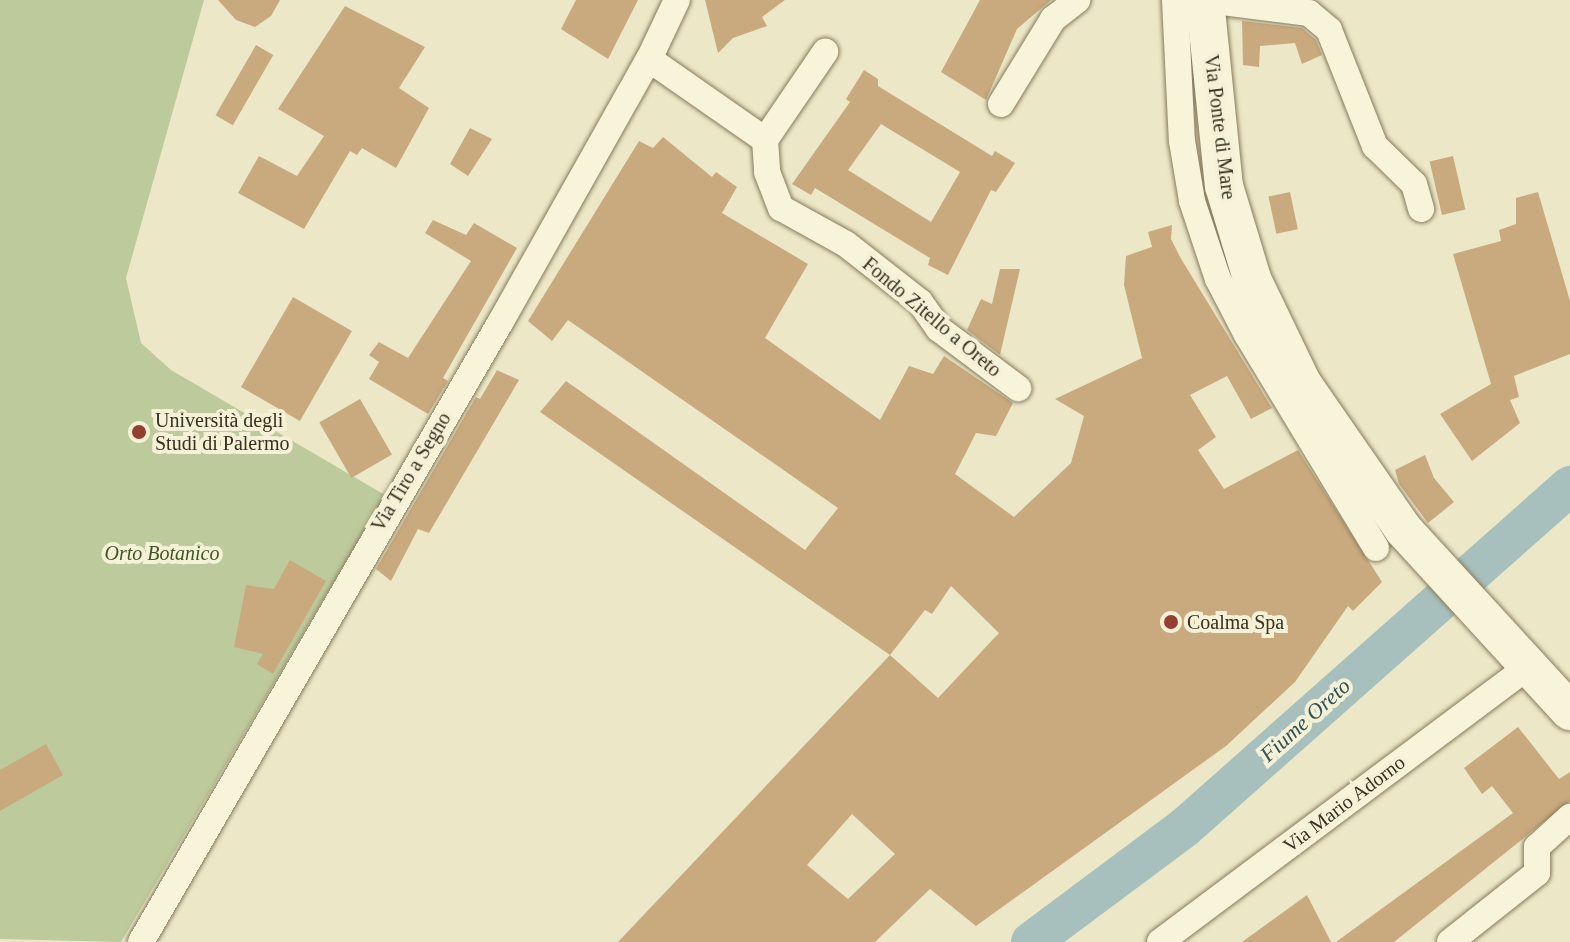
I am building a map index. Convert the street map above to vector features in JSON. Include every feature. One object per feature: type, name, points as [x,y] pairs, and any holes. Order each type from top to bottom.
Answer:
[{"type":"main road","name":"Via Ponte di Mare","points":[[1206,0],[1224,186],[1252,279],[1302,383],[1389,538],[1521,660],[1570,711]]},
{"type":"street","name":"Via Tiro a Segno","points":[[141,942],[649,59],[677,0]]},
{"type":"street","points":[[1001,104],[1053,19],[1077,0]]},
{"type":"street","points":[[1175,0],[1182,141],[1192,201],[1218,279],[1254,348],[1389,538]]},
{"type":"street","points":[[1206,0],[1309,13],[1329,30],[1375,146],[1414,184],[1421,209]]},
{"type":"street","points":[[649,59],[765,140],[825,52]]},
{"type":"street","name":"Fondo Zitello a Oreto","points":[[765,140],[767,172],[781,208],[846,244],[920,302],[939,329],[1018,388]]},
{"type":"street","name":"Via Mario Adorno","points":[[1160,942],[1521,660]]},
{"type":"street","points":[[1450,942],[1537,873],[1537,847],[1570,817]]},
{"type":"green space","name":"Orto Botanico","points":[[0,0],[204,0],[126,278],[141,343],[171,370],[385,495],[121,942],[0,939]]},
{"type":"building","points":[[218,0],[280,0],[271,16],[255,27],[236,20]]},
{"type":"building","points":[[576,0],[638,0],[608,59],[561,29]]},
{"type":"building","points":[[705,0],[785,0],[762,17],[767,26],[733,38],[718,53]]},
{"type":"building","points":[[980,0],[1051,0],[1017,29],[986,100],[941,72]]},
{"type":"building","points":[[345,6],[425,47],[399,88],[429,108],[396,168],[362,148],[357,155],[350,151],[304,229],[238,193],[259,156],[297,176],[324,136],[278,109]]},
{"type":"building","points":[[1242,21],[1302,28],[1316,40],[1322,55],[1302,64],[1295,43],[1260,46],[1259,67],[1243,65]]},
{"type":"building","points":[[256,45],[273,55],[233,125],[216,115]]},
{"type":"building","points":[[864,70],[878,79],[878,86],[992,156],[995,151],[1015,163],[996,192],[991,190],[948,275],[928,265],[930,258],[815,188],[811,195],[792,184],[850,102],[846,99]],"holes":[[[881,124],[960,172],[931,222],[848,170]]]},
{"type":"building","points":[[470,128],[492,139],[468,176],[450,164]]},
{"type":"building","points":[[663,137],[712,177],[716,172],[737,187],[722,213],[808,264],[765,338],[880,420],[909,366],[933,374],[944,356],[1013,403],[996,436],[976,433],[955,474],[1014,517],[1071,463],[1084,416],[1055,399],[1142,358],[1124,285],[1126,256],[1152,247],[1148,232],[1172,225],[1171,239],[1180,257],[1272,408],[1251,419],[1227,376],[1190,395],[1216,437],[1198,450],[1224,489],[1298,450],[1382,582],[1353,611],[1348,606],[1295,682],[1226,746],[976,926],[930,889],[875,942],[618,942],[890,655],[540,412],[566,381],[805,550],[838,508],[568,320],[552,341],[528,321],[639,141],[653,148]],"holes":[[[951,586],[999,633],[938,698],[890,655],[925,610],[932,614]],[[852,814],[895,854],[848,899],[807,865]]]},
{"type":"building","points":[[1453,156],[1465,210],[1442,215],[1430,161]]},
{"type":"building","points":[[1290,192],[1298,229],[1276,234],[1268,197]]},
{"type":"building","points":[[1538,192],[1570,301],[1570,354],[1514,376],[1519,397],[1510,400],[1520,423],[1472,461],[1440,414],[1491,384],[1453,254],[1501,241],[1499,230],[1516,224],[1516,198]]},
{"type":"building","points":[[433,220],[466,235],[474,223],[517,248],[443,378],[448,381],[428,414],[369,379],[379,362],[369,355],[379,342],[408,358],[471,261],[425,233]]},
{"type":"building","points":[[1000,269],[1020,269],[1000,355],[967,330],[981,299],[992,304]]},
{"type":"building","points":[[293,297],[352,331],[300,421],[241,387]]},
{"type":"building","points":[[497,370],[519,380],[429,533],[418,529],[391,581],[376,569],[476,397],[480,399]]},
{"type":"building","points":[[360,399],[392,454],[351,478],[319,422]]},
{"type":"building","points":[[1425,455],[1434,478],[1454,502],[1428,523],[1399,484],[1395,470]]},
{"type":"building","points":[[290,560],[326,581],[273,674],[257,664],[263,654],[234,647],[246,585],[274,589]]},
{"type":"building","points":[[1518,727],[1559,779],[1570,772],[1570,801],[1394,942],[1336,942],[1513,813],[1492,786],[1482,794],[1464,768]]},
{"type":"building","points":[[46,744],[63,775],[0,811],[0,770]]},
{"type":"building","points":[[1307,895],[1331,942],[1242,942]]},
{"type":"waterway","name":"Fiume Oreto","points":[[1031,942],[1184,828],[1570,486]]},
{"type":"place","name":"Università degli Studi di Palermo","points":[[139,432]]},
{"type":"place","name":"Coalma Spa","points":[[1171,622]]}]
